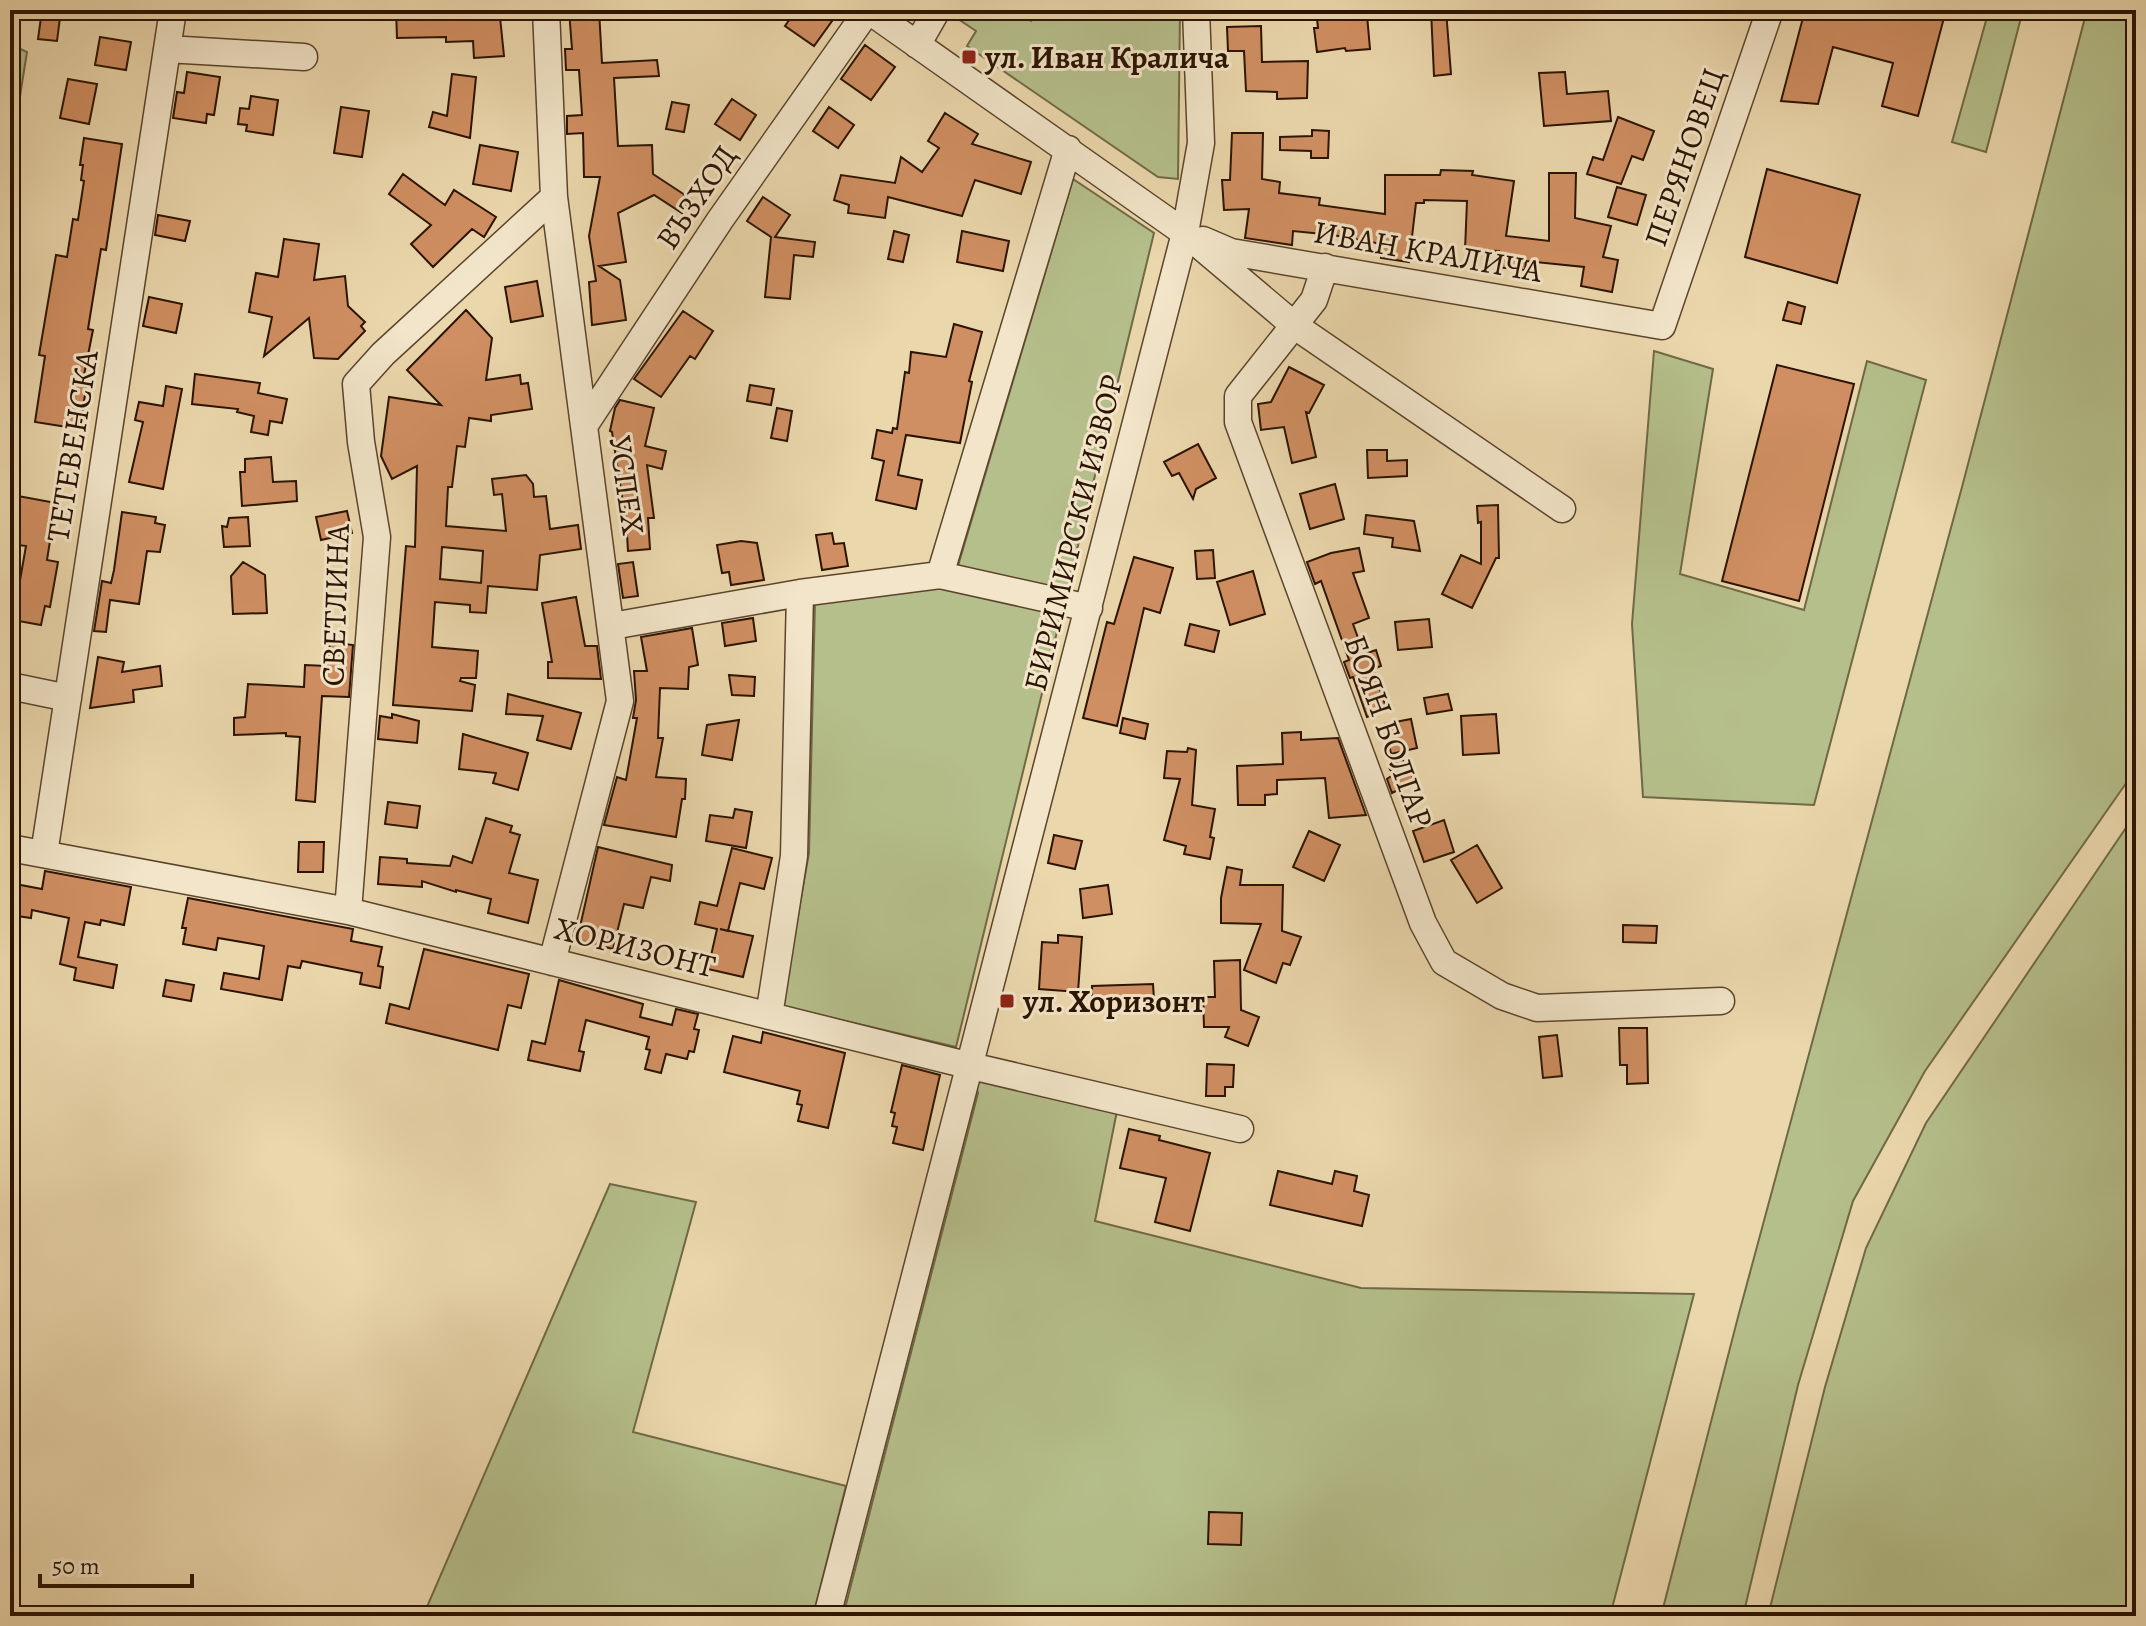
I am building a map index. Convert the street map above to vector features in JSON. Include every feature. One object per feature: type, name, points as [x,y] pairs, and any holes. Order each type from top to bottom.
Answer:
[{"type":"street","name":"ТЕТЕВЕНСКА","points":[[44,854],[173,10]]},
{"type":"street","name":"УСПЕХ","points":[[546,10],[554,197],[620,701],[552,962]]},
{"type":"street","name":"ИВАН КРАЛИЧА","points":[[868,10],[1185,233],[1295,326],[1562,509]]},
{"type":"street","name":"ВЪЗХОД","points":[[584,426],[720,220],[868,10]]},
{"type":"street","points":[[917,45],[937,10]]},
{"type":"street","name":"БИРИМИРСКИ ИЗВОР","points":[[827,1616],[1185,233],[1201,143],[1196,10]]},
{"type":"street","name":"ПЕРЯНОВЕЦ","points":[[1662,326],[1770,10]]},
{"type":"street","points":[[167,49],[304,57]]},
{"type":"street","points":[[940,575],[1068,149]]},
{"type":"street","name":"СВЕТЛИНА","points":[[348,911],[377,537],[361,442],[356,384],[383,354],[554,197]]},
{"type":"street","name":"ИВАН КРАЛИЧА","points":[[1185,233],[1231,252],[1662,326]]},
{"type":"street","name":"БОЯН БОЛГАР","points":[[1325,267],[1314,300],[1238,396],[1238,422],[1423,923],[1444,962],[1502,996],[1537,1008],[1721,1001]]},
{"type":"street","points":[[612,626],[800,593],[940,575],[1089,608]]},
{"type":"street","points":[[769,1016],[794,856],[800,593]]},
{"type":"street","points":[[10,686],[68,698]]},
{"type":"street","name":"ХОРИЗОНТ","points":[[10,848],[348,911],[971,1066],[1240,1129]]},
{"type":"green space","points":[[956,10],[1012,10],[1031,21],[1039,10],[1180,10],[1178,179],[1158,177],[967,46],[976,31],[952,15]]},
{"type":"green space","points":[[1989,10],[2023,10],[1986,152],[1952,142]]},
{"type":"green space","points":[[2087,10],[2136,10],[2136,769],[1925,1071],[1853,1201],[1798,1385],[1743,1616],[1661,1616],[1738,1317]]},
{"type":"green space","points":[[10,44],[27,52],[10,159]]},
{"type":"green space","points":[[1073,179],[1154,233],[956,1047],[782,1006],[809,853],[815,601],[952,586]]},
{"type":"green space","points":[[1654,351],[1713,369],[1680,574],[1804,610],[1867,361],[1926,380],[1814,805],[1643,797],[1632,624]]},
{"type":"green space","points":[[2136,813],[2136,1616],[1768,1616],[1825,1387],[1866,1248],[1926,1123]]},
{"type":"green space","points":[[971,1066],[1119,1101],[1095,1221],[1361,1288],[1694,1294],[1610,1616],[843,1616],[978,1093]]},
{"type":"green space","points":[[610,1184],[696,1202],[633,1432],[846,1486],[813,1616],[423,1616]]},
{"type":"building","points":[[42,10],[61,10],[57,41],[38,39]]},
{"type":"building","points":[[396,10],[461,10],[461,20],[500,17],[504,56],[474,58],[473,41],[446,42],[446,37],[397,38]]},
{"type":"building","points":[[569,10],[599,10],[602,63],[657,60],[659,76],[614,78],[618,146],[652,145],[653,174],[691,199],[682,213],[654,195],[618,213],[626,262],[599,266],[620,280],[626,320],[592,325],[589,282],[596,281],[589,236],[600,177],[584,177],[583,133],[567,134],[567,116],[582,115],[579,70],[566,70],[565,49],[572,49]]},
{"type":"building","points":[[796,10],[815,10],[832,21],[814,46],[785,26]]},
{"type":"building","points":[[1431,10],[1446,10],[1451,74],[1434,76]]},
{"type":"building","points":[[1805,10],[1946,10],[1918,116],[1882,106],[1893,63],[1833,47],[1818,104],[1781,101]]},
{"type":"building","points":[[1367,15],[1370,49],[1346,51],[1345,48],[1317,52],[1314,28],[1318,28],[1317,19]]},
{"type":"building","points":[[1261,26],[1262,62],[1308,61],[1307,98],[1277,99],[1277,92],[1246,91],[1244,51],[1228,51],[1227,27]]},
{"type":"building","points":[[100,37],[131,42],[126,70],[95,65]]},
{"type":"building","points":[[865,45],[895,67],[871,100],[841,79]]},
{"type":"building","points":[[187,72],[220,77],[214,115],[207,114],[206,123],[173,118],[177,92],[184,93]]},
{"type":"building","points":[[1565,72],[1567,94],[1608,91],[1611,121],[1544,126],[1539,73]]},
{"type":"building","points":[[452,74],[476,77],[470,138],[429,127],[433,112],[447,116]]},
{"type":"building","points":[[68,79],[97,84],[89,124],[60,118]]},
{"type":"building","points":[[251,96],[278,100],[273,135],[246,131],[247,125],[238,124],[240,108],[249,109]]},
{"type":"building","points":[[732,99],[756,115],[740,140],[715,124]]},
{"type":"building","points":[[672,102],[689,105],[684,132],[666,129]]},
{"type":"building","points":[[341,107],[369,111],[362,157],[334,153]]},
{"type":"building","points":[[829,107],[854,125],[838,148],[813,131]]},
{"type":"building","points":[[945,113],[978,134],[972,144],[1031,162],[1021,194],[975,180],[962,216],[888,197],[885,218],[848,213],[849,205],[834,200],[841,175],[895,183],[901,157],[922,172],[939,148],[928,141]]},
{"type":"building","points":[[1618,117],[1654,131],[1643,160],[1632,156],[1621,184],[1587,174],[1593,157],[1603,160]]},
{"type":"building","points":[[1312,130],[1329,131],[1328,158],[1311,158],[1311,151],[1280,150],[1280,137],[1312,136]]},
{"type":"building","points":[[1232,133],[1263,133],[1262,179],[1280,182],[1279,193],[1320,198],[1319,205],[1385,214],[1385,175],[1440,175],[1441,170],[1473,171],[1472,175],[1514,181],[1506,236],[1549,241],[1549,173],[1576,173],[1575,218],[1611,226],[1603,257],[1618,260],[1612,292],[1581,286],[1584,267],[1526,261],[1525,270],[1496,267],[1499,251],[1465,250],[1467,201],[1424,200],[1424,203],[1416,203],[1409,262],[1381,258],[1382,244],[1333,235],[1293,231],[1292,245],[1245,238],[1249,209],[1224,210],[1222,180],[1230,180]]},
{"type":"building","points":[[84,138],[122,144],[106,250],[101,249],[88,329],[93,330],[83,380],[87,381],[80,429],[35,422],[45,356],[39,355],[56,255],[67,257],[73,219],[78,220],[84,181],[81,180],[83,165],[80,165]]},
{"type":"building","points":[[480,145],[518,152],[511,191],[473,184]]},
{"type":"building","points":[[1767,169],[1860,195],[1837,283],[1745,257]]},
{"type":"building","points":[[403,174],[445,205],[454,190],[496,217],[484,237],[472,229],[433,267],[411,244],[431,225],[389,194]]},
{"type":"building","points":[[1617,187],[1646,195],[1637,225],[1608,217]]},
{"type":"building","points":[[763,197],[790,215],[775,237],[815,242],[813,257],[794,255],[790,299],[765,297],[771,237],[747,221]]},
{"type":"building","points":[[158,215],[190,221],[185,241],[155,235]]},
{"type":"building","points":[[894,231],[909,235],[903,262],[888,259]]},
{"type":"building","points":[[962,231],[1009,241],[1003,271],[957,262]]},
{"type":"building","points":[[284,239],[319,244],[314,280],[345,276],[348,306],[365,322],[361,326],[365,331],[338,359],[314,358],[309,318],[264,356],[272,317],[249,312],[256,273],[278,277]]},
{"type":"building","points":[[537,281],[543,316],[511,322],[505,287]]},
{"type":"building","points":[[149,297],[182,304],[176,333],[143,326]]},
{"type":"building","points":[[1788,302],[1805,307],[1801,324],[1783,320]]},
{"type":"building","points":[[466,310],[492,338],[486,380],[520,375],[521,384],[528,383],[532,409],[491,415],[491,421],[469,418],[465,447],[457,446],[452,487],[448,487],[446,526],[506,531],[502,494],[494,495],[492,479],[526,475],[533,484],[534,497],[546,496],[550,529],[578,525],[581,549],[540,555],[537,590],[488,586],[486,613],[470,612],[470,605],[435,602],[432,647],[478,651],[476,678],[461,678],[460,681],[475,685],[472,711],[393,705],[406,546],[415,547],[417,466],[392,479],[381,456],[389,397],[441,405],[407,370]],"holes":[[[442,547],[483,551],[481,583],[440,579]]]},
{"type":"building","points":[[683,311],[713,331],[695,359],[690,356],[661,397],[634,379]]},
{"type":"building","points":[[954,324],[982,332],[969,381],[972,382],[960,443],[906,435],[898,475],[922,480],[916,509],[876,500],[884,461],[872,458],[877,430],[892,433],[893,428],[897,429],[911,352],[946,357]]},
{"type":"building","points":[[1777,365],[1854,384],[1799,601],[1722,581]]},
{"type":"building","points":[[1289,367],[1324,385],[1309,413],[1306,412],[1316,457],[1292,463],[1284,427],[1261,430],[1258,404],[1271,402]]},
{"type":"building","points":[[195,374],[260,383],[258,393],[287,399],[282,423],[270,421],[268,435],[251,432],[254,416],[237,412],[238,409],[192,404]]},
{"type":"building","points":[[750,385],[774,389],[771,405],[747,401]]},
{"type":"building","points":[[166,386],[182,389],[163,489],[129,482],[143,422],[135,420],[139,402],[163,406]]},
{"type":"building","points":[[620,400],[654,408],[645,446],[666,451],[662,469],[647,465],[654,518],[648,518],[650,549],[628,551],[625,502],[610,431]]},
{"type":"building","points":[[777,408],[792,411],[787,441],[771,438]]},
{"type":"building","points":[[1198,444],[1216,478],[1196,489],[1193,499],[1179,473],[1172,476],[1164,462]]},
{"type":"building","points":[[1367,450],[1387,450],[1387,461],[1407,460],[1407,476],[1368,478]]},
{"type":"building","points":[[271,457],[273,482],[296,481],[297,501],[242,506],[240,472],[245,472],[245,459]]},
{"type":"building","points":[[1335,484],[1344,519],[1310,529],[1300,494]]},
{"type":"building","points":[[18,496],[56,503],[47,560],[58,562],[50,607],[45,606],[41,625],[13,620],[26,546],[18,545],[19,539],[11,538]]},
{"type":"building","points":[[1498,505],[1499,558],[1496,558],[1472,608],[1442,594],[1461,555],[1481,564],[1481,522],[1478,523],[1477,506]]},
{"type":"building","points":[[347,511],[352,533],[321,540],[316,517]]},
{"type":"building","points":[[122,512],[156,517],[155,523],[165,525],[160,552],[147,551],[139,604],[110,600],[106,632],[94,631],[102,581],[111,583]]},
{"type":"building","points":[[1366,515],[1414,521],[1420,551],[1392,547],[1393,538],[1364,534]]},
{"type":"building","points":[[248,517],[250,546],[224,547],[222,526],[227,527],[229,518]]},
{"type":"building","points":[[832,533],[834,544],[844,543],[848,566],[822,570],[816,535]]},
{"type":"building","points":[[741,541],[757,543],[764,580],[731,585],[729,572],[722,573],[717,545]]},
{"type":"building","points":[[1359,548],[1364,571],[1353,573],[1369,618],[1353,624],[1364,654],[1376,650],[1381,666],[1373,669],[1387,710],[1367,717],[1353,677],[1350,678],[1344,662],[1349,660],[1321,581],[1315,584],[1307,562],[1331,553]]},
{"type":"building","points":[[1213,550],[1215,578],[1197,579],[1195,551]]},
{"type":"building","points":[[1134,557],[1173,568],[1160,613],[1144,608],[1117,726],[1083,718],[1107,622],[1114,624]]},
{"type":"building","points":[[243,562],[265,575],[267,613],[233,614],[231,576]]},
{"type":"building","points":[[633,562],[638,596],[623,598],[618,564]]},
{"type":"building","points":[[1253,571],[1265,614],[1230,625],[1217,582]]},
{"type":"building","points":[[576,597],[585,646],[597,646],[601,679],[548,678],[548,662],[552,662],[542,603]]},
{"type":"building","points":[[753,618],[756,641],[725,646],[722,623]]},
{"type":"building","points":[[1429,619],[1432,647],[1398,650],[1395,622]]},
{"type":"building","points":[[1190,624],[1219,631],[1214,652],[1185,645]]},
{"type":"building","points":[[692,628],[698,665],[689,667],[688,689],[660,688],[658,738],[663,738],[656,777],[686,779],[685,799],[682,799],[676,837],[604,825],[617,777],[626,780],[637,718],[633,718],[636,700],[634,671],[647,671],[641,637]]},
{"type":"building","points":[[330,642],[353,645],[349,697],[322,696],[315,802],[296,800],[300,737],[286,736],[286,733],[234,735],[234,718],[245,717],[248,684],[304,687],[305,665],[327,666]]},
{"type":"building","points":[[98,657],[124,662],[122,672],[160,666],[162,686],[133,690],[134,702],[90,708]]},
{"type":"building","points":[[729,675],[755,677],[754,696],[732,695]]},
{"type":"building","points":[[508,694],[581,713],[571,749],[537,740],[543,716],[506,714]]},
{"type":"building","points":[[1448,694],[1452,710],[1427,714],[1424,698]]},
{"type":"building","points":[[392,714],[419,721],[417,743],[378,739],[380,716],[392,718]]},
{"type":"building","points":[[1496,714],[1499,753],[1463,755],[1461,716]]},
{"type":"building","points":[[1123,718],[1148,724],[1145,739],[1120,733]]},
{"type":"building","points":[[1411,719],[1417,748],[1391,754],[1385,724]]},
{"type":"building","points":[[739,720],[732,760],[702,755],[707,725]]},
{"type":"building","points":[[1301,732],[1301,740],[1338,738],[1366,815],[1329,818],[1325,778],[1277,780],[1277,794],[1265,795],[1265,805],[1238,805],[1237,766],[1283,764],[1282,733]]},
{"type":"building","points":[[463,734],[528,753],[518,790],[493,783],[496,773],[459,769]]},
{"type":"building","points":[[1188,748],[1196,750],[1192,805],[1215,809],[1210,859],[1184,854],[1186,846],[1164,840],[1180,779],[1164,778],[1167,751],[1187,752]]},
{"type":"building","points":[[1402,759],[1415,781],[1392,793],[1387,779],[1393,775],[1389,767]]},
{"type":"building","points":[[388,802],[420,806],[417,828],[385,824]]},
{"type":"building","points":[[735,809],[752,812],[746,848],[706,841],[710,815],[733,818]]},
{"type":"building","points":[[486,818],[512,826],[510,832],[520,835],[509,873],[538,880],[528,923],[488,913],[491,899],[422,881],[422,887],[378,884],[380,857],[407,859],[407,863],[450,866],[453,856],[472,863]]},
{"type":"building","points":[[1444,820],[1454,852],[1424,862],[1413,831]]},
{"type":"building","points":[[1309,831],[1340,845],[1324,881],[1293,867]]},
{"type":"building","points":[[1054,835],[1082,841],[1075,869],[1048,863]]},
{"type":"building","points":[[299,842],[324,842],[323,872],[298,872]]},
{"type":"building","points":[[1477,845],[1502,888],[1477,903],[1451,860]]},
{"type":"building","points":[[598,847],[672,865],[670,881],[651,877],[643,908],[624,904],[613,949],[577,940]]},
{"type":"building","points":[[732,848],[772,858],[764,889],[740,883],[728,931],[753,936],[743,977],[708,969],[717,929],[695,924],[700,902],[717,906]]},
{"type":"building","points":[[1227,867],[1242,870],[1240,885],[1283,885],[1282,931],[1301,937],[1290,965],[1283,963],[1276,983],[1244,970],[1261,924],[1221,923],[1221,898]]},
{"type":"building","points":[[45,871],[131,887],[124,925],[101,920],[100,925],[85,922],[78,957],[117,965],[113,988],[74,980],[76,968],[60,964],[69,918],[32,910],[31,918],[10,915],[10,883],[42,889]]},
{"type":"building","points":[[1108,885],[1112,914],[1083,918],[1080,889]]},
{"type":"building","points":[[188,898],[353,929],[351,941],[382,947],[378,966],[383,967],[380,988],[360,984],[362,973],[302,961],[300,968],[288,966],[282,1000],[221,989],[224,973],[259,979],[264,946],[218,938],[216,950],[183,944],[186,928],[182,928]]},
{"type":"building","points":[[1623,925],[1657,926],[1656,943],[1623,942]]},
{"type":"building","points":[[1058,935],[1082,937],[1078,992],[1039,989],[1042,942],[1058,943]]},
{"type":"building","points":[[424,949],[529,974],[521,1008],[508,1005],[498,1050],[386,1023],[390,1004],[409,1009]]},
{"type":"building","points":[[1240,960],[1241,1010],[1259,1017],[1248,1046],[1225,1037],[1229,1027],[1204,1027],[1203,997],[1215,997],[1214,961]]},
{"type":"building","points":[[166,980],[194,985],[191,1001],[163,996]]},
{"type":"building","points":[[559,980],[643,1004],[640,1017],[672,1025],[676,1009],[698,1014],[694,1029],[699,1030],[694,1052],[689,1051],[687,1059],[666,1054],[661,1073],[645,1069],[650,1050],[646,1049],[649,1037],[586,1020],[579,1051],[584,1052],[580,1071],[528,1060],[532,1041],[545,1044]]},
{"type":"building","points":[[1153,984],[1154,999],[1092,1001],[1092,986]]},
{"type":"building","points":[[1619,1028],[1647,1028],[1648,1083],[1627,1084],[1627,1065],[1620,1065]]},
{"type":"building","points":[[763,1032],[845,1053],[828,1128],[798,1121],[802,1105],[797,1104],[800,1091],[724,1072],[733,1036],[761,1043]]},
{"type":"building","points":[[1557,1035],[1562,1076],[1543,1078],[1539,1037]]},
{"type":"building","points":[[1207,1064],[1234,1065],[1233,1087],[1225,1087],[1225,1096],[1206,1096]]},
{"type":"building","points":[[902,1065],[940,1075],[923,1150],[893,1143],[897,1127],[892,1126],[895,1113],[891,1112]]},
{"type":"building","points":[[1129,1129],[1210,1153],[1190,1231],[1155,1222],[1166,1178],[1120,1168]]},
{"type":"building","points":[[1278,1171],[1332,1184],[1335,1171],[1357,1176],[1354,1191],[1369,1195],[1362,1226],[1270,1205]]},
{"type":"building","points":[[1209,1512],[1242,1513],[1241,1545],[1208,1544]]},
{"type":"place","name":"ул. Иван Кралича","points":[[969,57]]},
{"type":"place","name":"ул. Хоризонт","points":[[1007,1001]]}]
